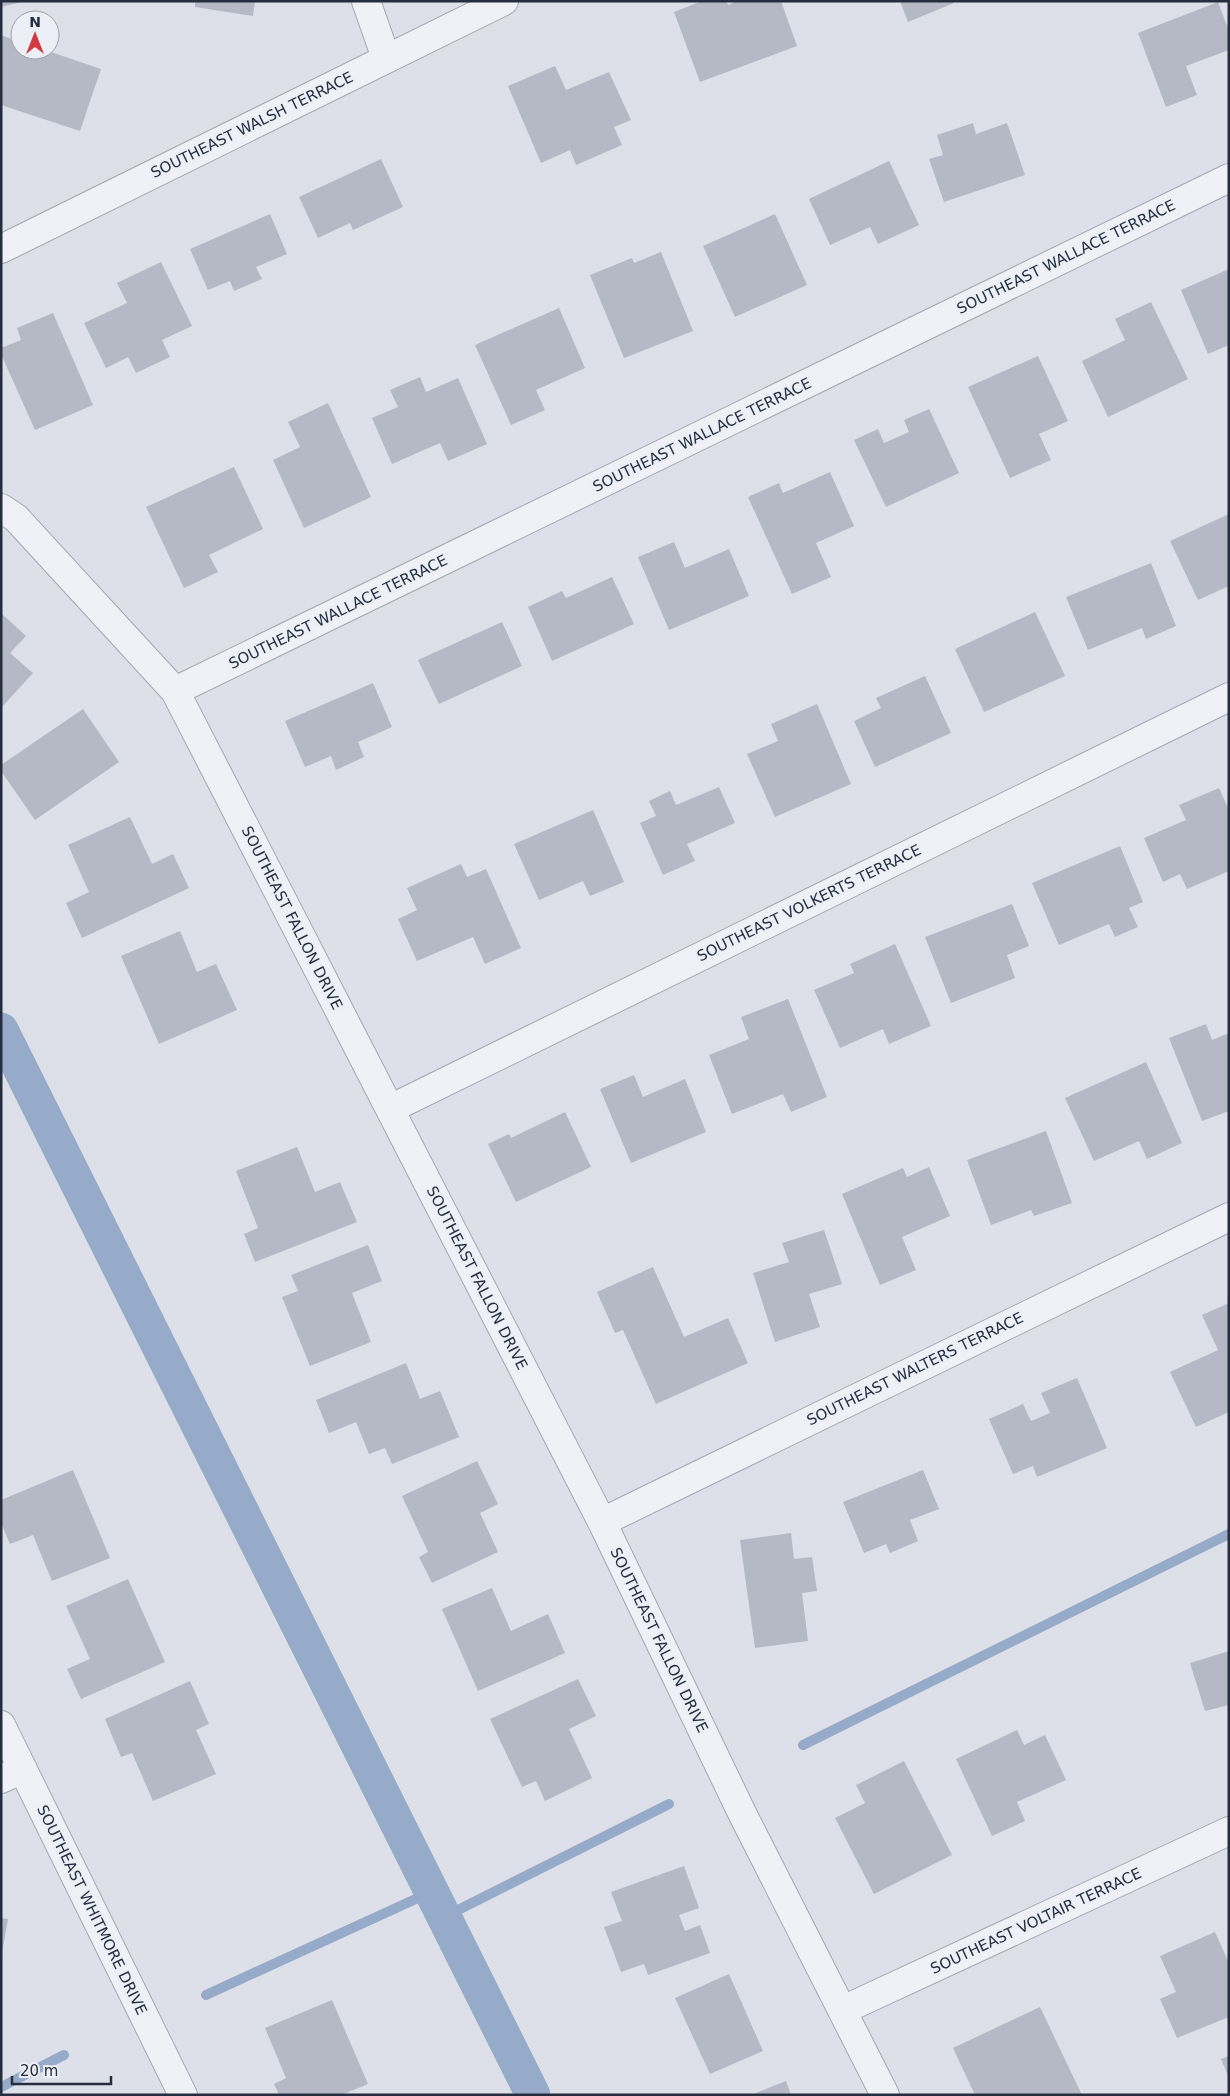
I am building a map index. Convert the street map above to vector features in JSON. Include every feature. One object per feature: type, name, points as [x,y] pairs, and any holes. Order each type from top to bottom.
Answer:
[{"type":"street","points":[[366,1],[386,58]]},
{"type":"street","name":"SOUTHEAST WALSH TERRACE","points":[[1,249],[504,1]]},
{"type":"street","name":"SOUTHEAST WALLACE TERRACE","points":[[175,692],[1229,178]]},
{"type":"street","name":"SOUTHEAST FALLON DRIVE","points":[[1,508],[16,518],[175,692],[602,1522],[743,1815],[885,2095]]},
{"type":"street","name":"SOUTHEAST VOLKERTS TERRACE","points":[[390,1109],[1229,696]]},
{"type":"street","name":"SOUTHEAST WALTERS TERRACE","points":[[602,1522],[1229,1217]]},
{"type":"street","name":"SOUTHEAST WHITMORE DRIVE","points":[[1,1725],[12,1774],[183,2095]]},
{"type":"street","name":"SOUTHEAST VOLTAIR TERRACE","points":[[843,2010],[1229,1831]]},
{"type":"building","points":[[1,1],[22,1],[22,2],[1,7]]},
{"type":"building","points":[[195,1],[255,1],[253,16],[195,7]]},
{"type":"building","points":[[702,1],[726,1],[728,5],[738,1],[781,1],[797,46],[700,82],[674,12]]},
{"type":"building","points":[[900,1],[953,1],[954,3],[908,22]]},
{"type":"building","points":[[1218,2],[1229,31],[1229,50],[1186,66],[1197,95],[1166,107],[1138,33]]},
{"type":"building","points":[[1,35],[10,38],[10,60],[60,60],[60,55],[101,69],[80,131],[1,105]]},
{"type":"building","points":[[555,66],[566,90],[609,72],[631,120],[614,127],[622,145],[576,165],[570,150],[541,163],[508,86]]},
{"type":"building","points":[[973,123],[976,134],[1007,123],[1025,175],[944,202],[929,159],[943,155],[937,135]]},
{"type":"building","points":[[381,159],[403,207],[353,230],[350,223],[318,238],[299,197]]},
{"type":"building","points":[[889,161],[919,225],[878,244],[870,227],[830,245],[809,199]]},
{"type":"building","points":[[270,214],[287,254],[256,267],[262,279],[234,291],[230,281],[208,290],[190,249]]},
{"type":"building","points":[[775,214],[807,285],[735,317],[703,246]]},
{"type":"building","points":[[661,252],[693,331],[624,358],[590,275],[632,258],[634,263]]},
{"type":"building","points":[[161,262],[192,326],[162,340],[170,357],[136,373],[128,357],[106,368],[84,323],[127,303],[117,283]]},
{"type":"building","points":[[1229,269],[1229,345],[1208,354],[1181,290]]},
{"type":"building","points":[[1151,302],[1188,379],[1108,417],[1082,361],[1125,340],[1115,319]]},
{"type":"building","points":[[559,308],[585,368],[536,390],[545,410],[511,425],[475,345]]},
{"type":"building","points":[[53,313],[93,405],[35,430],[1,354],[1,348],[21,340],[17,328]]},
{"type":"building","points":[[1038,356],[1068,421],[1039,434],[1051,460],[1010,478],[968,387]]},
{"type":"building","points":[[420,377],[426,392],[458,378],[487,444],[448,461],[440,443],[392,464],[372,418],[398,407],[390,390]]},
{"type":"building","points":[[328,403],[371,497],[304,528],[273,460],[300,447],[288,422]]},
{"type":"building","points":[[929,409],[959,473],[886,507],[854,440],[878,429],[884,443],[909,432],[904,420]]},
{"type":"building","points":[[234,467],[263,529],[209,555],[218,572],[184,588],[146,507]]},
{"type":"building","points":[[830,472],[854,526],[816,543],[831,577],[792,594],[748,497],[779,483],[783,493]]},
{"type":"building","points":[[1229,514],[1229,586],[1198,600],[1170,541]]},
{"type":"building","points":[[674,542],[685,568],[729,549],[749,596],[669,630],[638,557]]},
{"type":"building","points":[[1151,563],[1176,626],[1146,639],[1142,628],[1088,650],[1066,597]]},
{"type":"building","points":[[612,577],[634,624],[552,661],[528,607],[562,591],[566,598]]},
{"type":"building","points":[[1035,612],[1065,676],[984,712],[955,649]]},
{"type":"building","points":[[1,613],[26,636],[10,653],[33,673],[1,708]]},
{"type":"building","points":[[502,622],[522,666],[439,704],[418,660]]},
{"type":"building","points":[[925,676],[951,733],[875,767],[854,721],[881,708],[876,698]]},
{"type":"building","points":[[373,683],[392,727],[358,742],[364,757],[336,770],[331,756],[305,767],[285,721]]},
{"type":"building","points":[[817,704],[851,784],[775,817],[747,754],[778,741],[771,724]]},
{"type":"building","points":[[83,709],[119,762],[35,820],[1,771],[1,765]]},
{"type":"building","points":[[719,787],[735,823],[687,844],[695,861],[663,875],[640,823],[656,816],[649,801],[670,791],[676,805]]},
{"type":"building","points":[[1219,788],[1229,810],[1229,871],[1187,889],[1180,874],[1163,882],[1144,838],[1186,820],[1179,805]]},
{"type":"building","points":[[593,810],[624,882],[590,896],[583,881],[539,900],[514,844]]},
{"type":"building","points":[[130,817],[152,864],[173,854],[189,888],[82,938],[66,903],[89,892],[68,845]]},
{"type":"building","points":[[1120,846],[1143,902],[1129,908],[1138,927],[1115,937],[1109,924],[1059,945],[1032,883]]},
{"type":"building","points":[[461,864],[467,877],[486,869],[521,948],[485,964],[473,937],[417,961],[398,919],[417,910],[407,888]]},
{"type":"building","points":[[1012,904],[1029,946],[1007,955],[1015,978],[951,1003],[925,937]]},
{"type":"building","points":[[180,931],[197,972],[216,964],[237,1010],[159,1044],[121,956]]},
{"type":"building","points":[[895,944],[931,1026],[889,1044],[883,1029],[840,1048],[814,990],[854,973],[850,964]]},
{"type":"building","points":[[788,999],[827,1097],[791,1112],[783,1094],[732,1114],[709,1055],[749,1039],[741,1017]]},
{"type":"building","points":[[1206,1024],[1212,1040],[1229,1033],[1229,1111],[1202,1121],[1169,1038]]},
{"type":"building","points":[[1146,1062],[1182,1143],[1147,1159],[1139,1141],[1094,1161],[1065,1098]]},
{"type":"building","points":[[634,1075],[643,1097],[685,1079],[706,1132],[631,1163],[600,1089]]},
{"type":"building","points":[[565,1112],[591,1167],[516,1202],[488,1144],[509,1134],[511,1138]]},
{"type":"building","points":[[1046,1131],[1072,1203],[1034,1216],[1031,1210],[991,1225],[967,1160]]},
{"type":"building","points":[[297,1147],[315,1192],[340,1182],[357,1222],[255,1262],[244,1234],[258,1228],[236,1171]]},
{"type":"building","points":[[929,1167],[950,1216],[902,1237],[916,1270],[880,1285],[842,1194],[903,1168],[907,1177]]},
{"type":"building","points":[[824,1230],[842,1284],[809,1294],[820,1327],[775,1342],[753,1273],[789,1262],[782,1243]]},
{"type":"building","points":[[368,1245],[382,1281],[352,1293],[371,1342],[310,1366],[282,1297],[298,1291],[291,1275]]},
{"type":"building","points":[[653,1267],[684,1337],[728,1318],[748,1363],[656,1404],[623,1330],[615,1333],[597,1292]]},
{"type":"building","points":[[1229,1303],[1229,1412],[1196,1427],[1170,1372],[1218,1350],[1202,1315]]},
{"type":"building","points":[[406,1363],[420,1399],[440,1391],[459,1437],[392,1464],[385,1448],[369,1454],[356,1422],[329,1433],[316,1400]]},
{"type":"building","points":[[1077,1378],[1107,1448],[1037,1477],[1033,1466],[1013,1474],[989,1419],[1023,1404],[1031,1421],[1050,1413],[1041,1393]]},
{"type":"building","points":[[477,1461],[498,1504],[480,1513],[498,1552],[432,1583],[419,1557],[428,1552],[402,1496]]},
{"type":"building","points":[[73,1470],[110,1558],[52,1581],[33,1535],[10,1544],[1,1523],[1,1500]]},
{"type":"building","points":[[923,1470],[939,1509],[910,1520],[918,1541],[890,1553],[886,1544],[864,1553],[843,1502]]},
{"type":"building","points":[[791,1533],[794,1559],[812,1557],[817,1591],[802,1593],[808,1641],[755,1648],[740,1540]]},
{"type":"building","points":[[128,1579],[165,1662],[81,1699],[67,1669],[90,1659],[66,1606]]},
{"type":"building","points":[[492,1588],[511,1631],[548,1614],[565,1653],[478,1691],[442,1609]]},
{"type":"building","points":[[1229,1651],[1229,1705],[1205,1711],[1190,1663]]},
{"type":"building","points":[[578,1679],[596,1716],[569,1729],[592,1778],[545,1801],[536,1781],[522,1787],[490,1719]]},
{"type":"building","points":[[190,1681],[209,1724],[196,1730],[216,1774],[153,1801],[132,1753],[121,1757],[105,1719]]},
{"type":"building","points":[[1017,1730],[1024,1745],[1045,1735],[1066,1780],[1017,1802],[1025,1821],[992,1836],[956,1759]]},
{"type":"building","points":[[904,1761],[952,1855],[874,1894],[835,1818],[865,1803],[856,1785]]},
{"type":"building","points":[[684,1866],[699,1908],[679,1915],[685,1931],[700,1925],[710,1953],[648,1975],[644,1964],[621,1972],[604,1927],[622,1921],[611,1892]]},
{"type":"building","points":[[1,1918],[8,1919],[2,1953],[1,1953]]},
{"type":"building","points":[[1215,1932],[1229,1963],[1229,2017],[1177,2038],[1160,1999],[1176,1992],[1160,1956]]},
{"type":"building","points":[[729,1974],[763,2051],[710,2074],[675,1998]]},
{"type":"building","points":[[332,2000],[368,2084],[341,2095],[279,2095],[274,2084],[286,2078],[265,2028]]},
{"type":"building","points":[[1040,2007],[1082,2095],[975,2095],[953,2048]]},
{"type":"building","points":[[1229,2056],[1229,2078],[1221,2059]]},
{"type":"building","points":[[786,2081],[791,2095],[751,2095]]},
{"type":"waterway","points":[[1,1030],[533,2095]]},
{"type":"waterway","points":[[803,1745],[1229,1534]]},
{"type":"waterway","points":[[444,1917],[669,1804]]},
{"type":"waterway","points":[[206,1995],[431,1892]]},
{"type":"waterway","points":[[1,2087],[64,2055]]}]
